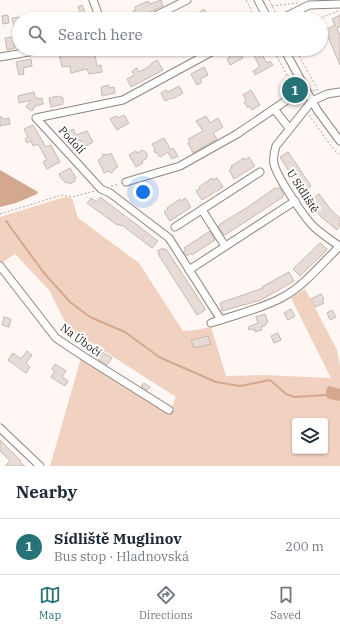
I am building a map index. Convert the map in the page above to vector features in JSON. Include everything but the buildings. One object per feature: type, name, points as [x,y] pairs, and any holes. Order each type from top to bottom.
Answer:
[{"type":"street","points":[[93,0],[97,12]]},
{"type":"street","points":[[163,12],[187,0]]},
{"type":"street","points":[[258,0],[264,12]]},
{"type":"street","points":[[294,12],[309,5],[340,4]]},
{"type":"street","points":[[0,57],[12,55]]},
{"type":"street","name":"Podolí","points":[[204,56],[123,100],[36,118],[101,189],[110,193],[165,234],[221,320]]},
{"type":"street","points":[[288,56],[317,110],[340,141]]},
{"type":"street","points":[[312,101],[327,94],[340,92]]},
{"type":"street","points":[[126,182],[180,166],[237,134],[287,100]]},
{"type":"street","name":"U Sídliště","points":[[312,101],[276,146],[273,155],[274,165],[295,201],[313,226],[340,246]]},
{"type":"street","points":[[274,109],[289,128]]},
{"type":"street","points":[[175,227],[260,172]]},
{"type":"street","points":[[189,270],[295,201]]},
{"type":"street","points":[[202,210],[225,246]]},
{"type":"street","points":[[211,323],[285,297],[299,286],[340,246]]},
{"type":"street","name":"Na Úbočí","points":[[0,266],[56,338],[169,410]]},
{"type":"street","points":[[0,428],[40,466]]},
{"type":"path","points":[[246,0],[252,12]]},
{"type":"path","points":[[269,0],[276,12]]},
{"type":"path","points":[[328,15],[340,10]]},
{"type":"path","points":[[277,56],[299,98]]},
{"type":"path","points":[[299,56],[317,89]]},
{"type":"path","points":[[0,214],[62,195],[72,197],[126,182]]},
{"type":"shaded area","points":[[0,170],[38,192],[37,194],[16,203],[0,207]]},
{"type":"shaded area","points":[[65,197],[72,198],[78,218],[139,263],[183,331],[211,327],[226,376],[264,375],[331,378],[291,298],[305,289],[337,350],[340,366],[340,466],[50,466],[81,358],[170,412],[176,397],[68,328],[49,290],[15,254],[0,264],[0,217]]},
{"type":"shaded area","points":[[329,386],[340,389],[340,401],[329,399],[326,396],[326,390]]},
{"type":"waterway","points":[[6,221],[44,273],[70,302],[90,317],[125,332],[159,357],[216,382],[240,386],[270,380],[286,394],[294,397],[327,395]]},
{"type":"place","name":"Sídliště Muglinov","points":[[295,90]]}]
